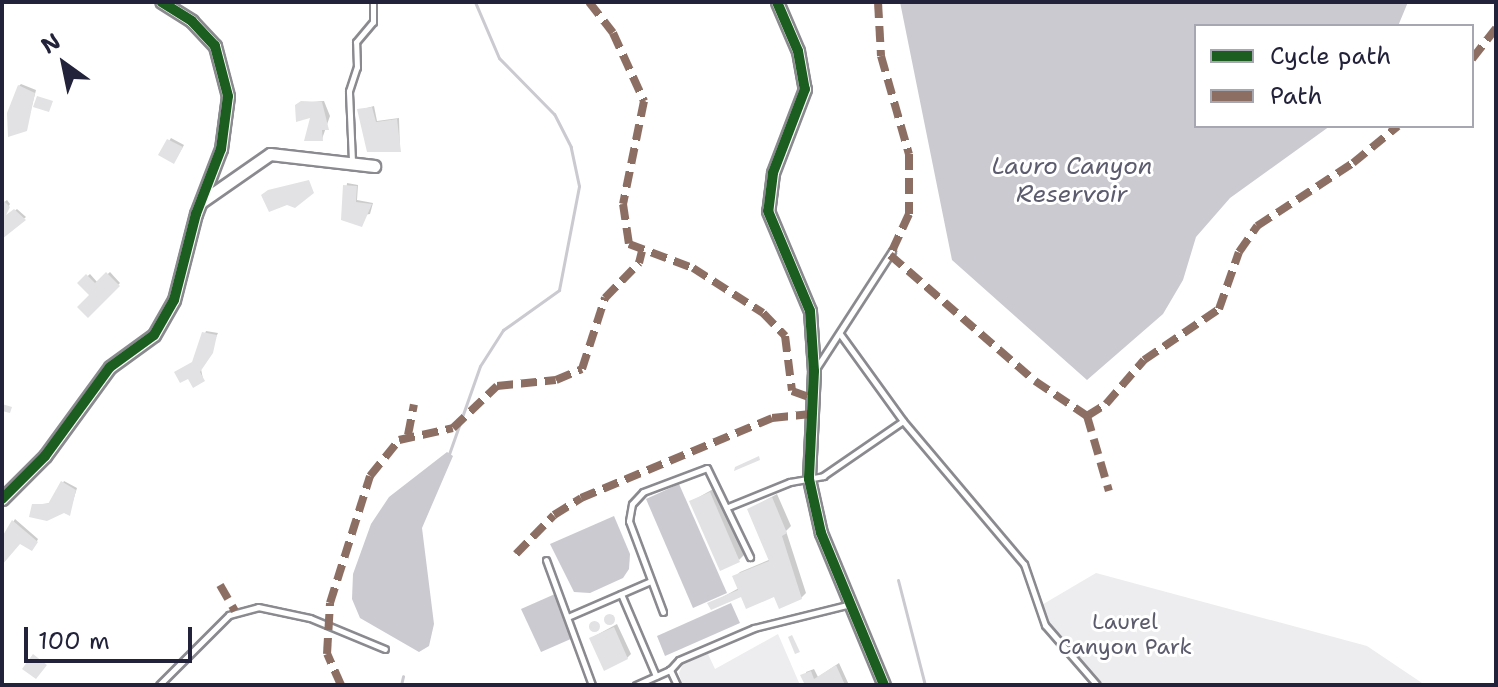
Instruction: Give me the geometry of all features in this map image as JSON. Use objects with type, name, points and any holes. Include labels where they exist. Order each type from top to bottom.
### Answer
[{"type":"street","points":[[2,499],[45,456],[110,367],[163,324],[200,202],[221,149],[227,79],[215,46],[192,21],[162,2]]},
{"type":"street","points":[[777,2],[798,51],[805,89],[773,173],[768,211],[804,292],[814,371],[809,479],[821,533],[884,685]]},
{"type":"street","points":[[200,202],[270,154],[374,166]]},
{"type":"lane","points":[[351,163],[355,147],[349,91],[357,67],[356,42],[373,22],[373,2]]},
{"type":"lane","points":[[814,371],[892,251]]},
{"type":"lane","points":[[840,334],[903,421],[1024,564],[1045,625],[1097,685]]},
{"type":"lane","points":[[728,507],[823,476],[903,421]]},
{"type":"lane","points":[[663,612],[629,521],[637,497],[704,467],[728,507],[750,557]]},
{"type":"lane","points":[[546,560],[570,616],[592,685]]},
{"type":"lane","points":[[570,616],[651,581]]},
{"type":"lane","points":[[621,594],[656,676]]},
{"type":"lane","points":[[636,685],[670,670],[679,660],[754,628],[852,603]]},
{"type":"lane","points":[[159,685],[229,615],[258,607],[310,618],[385,649]]},
{"type":"lane","points":[[670,670],[677,685]]},
{"type":"green space","name":"Laurel Canyon Park","points":[[1096,573],[1367,646],[1425,685],[1102,685],[1051,628],[1040,606]]},
{"type":"green space","points":[[778,634],[800,685],[682,685],[679,673],[683,664],[708,654],[715,669]]},
{"type":"water","name":"Lauro Canyon Reservoir","points":[[900,2],[1408,2],[1399,24],[1194,24],[1194,128],[1327,128],[1230,198],[1196,237],[1183,280],[1163,314],[1087,380],[952,260]]},
{"type":"water","points":[[447,452],[453,456],[422,528],[434,624],[429,646],[419,652],[360,618],[352,599],[353,574],[371,524],[389,497]]},
{"type":"water","points":[[679,484],[727,593],[693,608],[646,499]]},
{"type":"water","points":[[614,516],[630,554],[629,569],[623,578],[590,593],[574,592],[550,544]]},
{"type":"water","points":[[555,594],[573,638],[541,652],[521,609]]},
{"type":"water","points":[[731,603],[740,623],[665,656],[657,636]]},
{"type":"building","points":[[18,85],[35,93],[27,131],[8,137],[7,113]]},
{"type":"building","points":[[37,96],[53,101],[49,112],[33,107]]},
{"type":"building","points":[[301,101],[322,102],[329,130],[322,130],[323,141],[304,141],[310,118],[296,122],[295,105]]},
{"type":"building","points":[[372,107],[376,122],[397,119],[401,152],[367,152],[357,109]]},
{"type":"building","points":[[167,139],[183,147],[174,164],[158,155]]},
{"type":"building","points":[[309,180],[314,193],[295,208],[287,205],[269,212],[261,195],[268,190]]},
{"type":"building","points":[[343,185],[357,186],[356,202],[372,204],[362,227],[341,220]]},
{"type":"building","points":[[4,201],[10,207],[6,215],[14,209],[26,220],[2,239]]},
{"type":"building","points":[[106,272],[120,286],[88,318],[77,307],[89,295],[77,283],[86,274],[95,283]]},
{"type":"building","points":[[202,332],[217,335],[213,353],[200,372],[205,381],[193,388],[188,379],[180,383],[174,372],[192,362]]},
{"type":"building","points":[[2,404],[12,407],[10,413],[2,411]]},
{"type":"building","points":[[759,456],[760,460],[734,471],[735,467]]},
{"type":"building","points":[[61,481],[76,490],[70,516],[64,513],[47,521],[29,517],[32,504],[48,504]]},
{"type":"building","points":[[710,492],[740,562],[720,571],[689,501]]},
{"type":"building","points":[[772,497],[787,533],[782,536],[802,599],[779,609],[774,597],[746,609],[741,597],[711,610],[707,603],[738,590],[732,576],[769,561],[747,509]]},
{"type":"building","points":[[12,520],[38,542],[32,551],[20,544],[2,565],[2,537]]},
{"type":"building","points":[[609,613],[615,619],[609,625],[603,619]]},
{"type":"building","points":[[594,620],[600,626],[594,632],[588,626]]},
{"type":"building","points":[[614,627],[628,659],[604,671],[589,638]]},
{"type":"building","points":[[792,635],[800,652],[795,654],[788,637]]},
{"type":"building","points":[[33,654],[47,665],[36,679],[22,669]]},
{"type":"building","points":[[836,665],[845,685],[805,685],[800,675],[811,671],[814,679]]},
{"type":"waterway","points":[[449,454],[480,366],[503,330],[559,290],[579,186],[571,147],[554,114],[499,58],[475,2]]},
{"type":"waterway","points":[[898,580],[925,685]]},
{"type":"waterway","points":[[401,685],[403,676]]},
{"type":"marked path","points":[[589,2],[613,33],[644,101],[623,204],[629,244],[693,268],[763,313],[785,336],[792,391],[811,398]]},
{"type":"marked path","points":[[878,2],[881,56],[909,154],[909,214],[892,251]]},
{"type":"marked path","points":[[1474,56],[1496,28]]},
{"type":"marked path","points":[[890,255],[1035,381],[1087,416],[1106,404],[1144,360],[1219,309],[1239,252],[1257,226],[1353,163],[1396,128]]},
{"type":"marked path","points":[[341,685],[327,654],[330,603],[370,476],[399,440],[453,428],[497,386],[556,380],[582,369],[605,298],[639,263],[642,251]]},
{"type":"marked path","points":[[408,435],[414,405]]},
{"type":"marked path","points":[[516,554],[554,515],[581,498],[772,418],[811,414]]},
{"type":"marked path","points":[[1087,416],[1109,491]]},
{"type":"marked path","points":[[220,585],[235,611]]},
{"type":"cycle path","points":[[2,499],[45,456],[110,367],[154,335],[174,300],[196,214],[221,149],[228,96],[215,46],[192,21],[162,2]]},
{"type":"cycle path","points":[[777,2],[798,51],[805,89],[773,173],[768,211],[810,311],[814,371],[809,479],[821,533],[884,685]]}]
